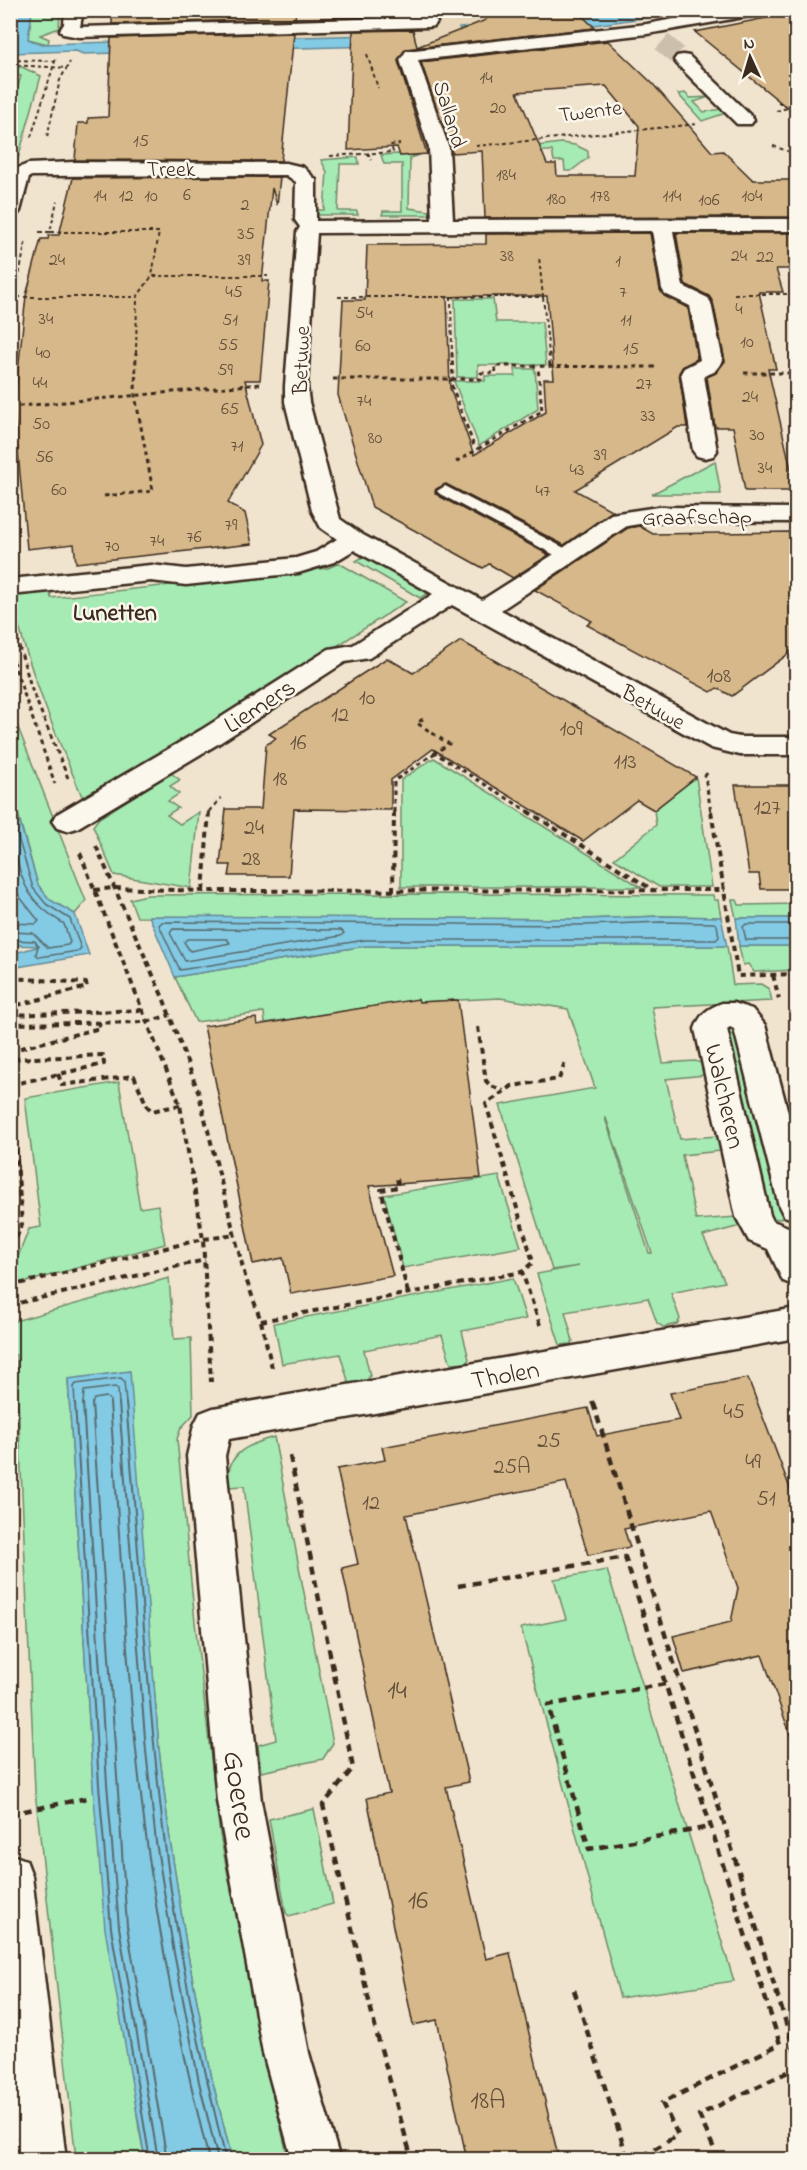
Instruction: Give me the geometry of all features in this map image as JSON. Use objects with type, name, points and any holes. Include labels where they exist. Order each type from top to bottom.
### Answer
[{"type":"street","points":[[74,10],[73,24],[69,30],[79,32],[148,31],[426,16],[427,31],[439,52],[535,44],[647,29],[755,10]]},
{"type":"street","points":[[647,29],[662,42]]},
{"type":"street","name":"Salland","points":[[439,52],[412,55],[409,60],[438,145],[443,226]]},
{"type":"street","points":[[683,60],[740,117]]},
{"type":"street","name":"Treek","points":[[28,170],[74,168],[286,169],[297,171],[306,180],[305,220],[311,228]]},
{"type":"street","points":[[10,211],[20,174],[28,170]]},
{"type":"street","points":[[661,225],[673,289],[700,303],[712,361],[706,368],[692,373],[705,451]]},
{"type":"street","points":[[311,228],[324,226],[796,225]]},
{"type":"street","name":"Betuwe","points":[[311,228],[307,232],[296,386],[297,402],[324,511],[330,524],[354,540],[721,742],[740,746],[796,746]]},
{"type":"street","name":"Graafschap","points":[[482,611],[568,556],[620,519],[658,514],[796,515]]},
{"type":"street","points":[[10,587],[151,573],[186,577],[298,565],[326,557],[354,540]]},
{"type":"street","name":"Liemers","points":[[67,820],[211,736],[338,655],[360,652],[451,594]]},
{"type":"street","name":"Walcheren","points":[[796,1206],[748,1025],[745,1019],[738,1016],[722,1015],[713,1023],[711,1029],[753,1217],[762,1231],[789,1232],[796,1271]]},
{"type":"street","name":"Tholen","points":[[213,1425],[567,1363],[675,1341],[796,1323]]},
{"type":"street","name":"Goeree","points":[[213,1425],[206,1456],[239,1801],[286,2053],[315,2160]]},
{"type":"street","points":[[10,1876],[42,2160]]},
{"type":"lane","points":[[445,491],[568,556]]},
{"type":"path","points":[[367,54],[378,88]]},
{"type":"path","points":[[10,60],[55,60],[25,158],[28,170]]},
{"type":"path","points":[[10,65],[68,68]]},
{"type":"path","points":[[778,102],[796,111]]},
{"type":"path","name":"Twente","points":[[321,157],[393,152],[391,145],[438,145],[706,123],[740,117]]},
{"type":"path","points":[[773,146],[796,154]]},
{"type":"path","points":[[368,153],[371,160]]},
{"type":"path","points":[[536,226],[550,367]]},
{"type":"path","points":[[50,232],[159,232],[152,276],[137,297],[135,395],[153,490],[104,496]]},
{"type":"path","points":[[152,276],[304,284],[328,293],[328,297],[543,297]]},
{"type":"path","points":[[690,296],[796,294]]},
{"type":"path","points":[[10,297],[137,297]]},
{"type":"path","points":[[451,297],[453,379],[450,381],[474,446],[478,449]]},
{"type":"path","points":[[10,406],[240,385],[320,385],[324,380],[481,379],[481,373],[496,373],[495,366],[706,368]]},
{"type":"path","points":[[445,491],[425,480],[542,411],[538,367]]},
{"type":"path","points":[[10,653],[67,820],[180,1105],[203,1239],[213,1425]]},
{"type":"path","points":[[393,891],[394,781],[449,744],[417,723],[423,719]]},
{"type":"path","points":[[721,742],[705,776],[738,976],[796,974]]},
{"type":"path","points":[[435,753],[654,890]]},
{"type":"path","points":[[203,891],[208,810],[221,798]]},
{"type":"path","points":[[94,890],[114,888],[203,891],[725,890]]},
{"type":"path","points":[[10,978],[86,983],[87,987],[10,1007]]},
{"type":"path","points":[[10,1015],[144,1010]]},
{"type":"path","points":[[10,1024],[147,1022],[170,1015]]},
{"type":"path","points":[[10,1085],[104,1064],[103,1055],[15,1059],[13,1050],[100,1028],[99,1022]]},
{"type":"path","points":[[478,1027],[486,1081],[491,1086],[504,1091]]},
{"type":"path","points":[[261,1321],[522,1272],[533,1262],[486,1104],[512,1086],[559,1079],[566,1062]]},
{"type":"path","points":[[58,1074],[62,1085],[134,1076],[152,1112],[180,1105]]},
{"type":"path","points":[[10,1108],[13,1113],[22,1224],[10,1253]]},
{"type":"path","points":[[397,1179],[399,1187],[381,1190],[408,1293]]},
{"type":"path","points":[[10,1286],[203,1239],[236,1235]]},
{"type":"path","points":[[10,1305],[205,1260]]},
{"type":"path","points":[[522,1272],[567,1363],[796,2055]]},
{"type":"path","points":[[458,1586],[625,1557],[780,2044],[663,2103],[678,2135],[636,2160]]},
{"type":"path","points":[[665,1684],[548,1705],[589,1849],[710,1827]]},
{"type":"path","points":[[10,1814],[92,1797]]},
{"type":"path","points":[[574,1990],[628,2160]]},
{"type":"path","points":[[718,2160],[699,2115],[796,2068]]},
{"type":"shaded area","points":[[146,11],[619,11],[459,29],[465,36],[426,44],[375,46],[373,35],[144,40]]},
{"type":"green space","points":[[32,11],[60,11],[59,28],[40,35],[49,39],[48,44],[28,39]]},
{"type":"green space","points":[[11,67],[22,67],[41,76],[11,184],[11,109],[21,76],[11,74]]},
{"type":"green space","points":[[685,93],[690,98],[709,97],[694,102],[704,112],[721,109],[726,113],[702,121],[678,94]]},
{"type":"green space","points":[[561,143],[575,145],[588,151],[588,158],[571,171],[565,171],[564,161],[554,161],[552,151],[533,151],[528,147]]},
{"type":"green space","points":[[399,154],[400,156],[420,155],[410,158],[409,208],[430,211],[429,215],[382,215],[383,211],[402,211],[402,164],[384,164],[381,155]]},
{"type":"green space","points":[[358,157],[359,164],[340,164],[338,211],[357,211],[358,215],[315,215],[313,210],[324,210],[327,172],[321,160]]},
{"type":"green space","points":[[455,299],[493,299],[496,322],[542,322],[546,365],[478,365],[478,377],[457,377]]},
{"type":"green space","points":[[515,369],[535,369],[538,409],[479,446],[454,381],[485,381],[485,376],[515,376]]},
{"type":"green space","points":[[715,461],[721,494],[652,494]]},
{"type":"green space","points":[[364,556],[428,593],[420,598],[356,561]]},
{"type":"green space","points":[[339,563],[406,602],[98,798],[84,801],[33,674],[11,595],[50,591],[51,598],[328,568]]},
{"type":"green space","points":[[10,707],[86,901],[75,914],[50,900],[38,885],[11,789]]},
{"type":"green space","points":[[434,758],[641,887],[401,887],[401,780]]},
{"type":"green space","points":[[171,773],[180,780],[170,786],[179,794],[168,801],[178,808],[167,815],[180,824],[199,812],[191,888],[114,875],[93,826],[99,818]]},
{"type":"green space","points":[[696,777],[712,887],[659,887],[614,859],[656,825],[654,810]]},
{"type":"green space","points":[[147,895],[713,895],[714,900],[718,900],[721,917],[661,916],[586,919],[137,917],[130,899]]},
{"type":"green space","points":[[732,900],[737,900],[739,905],[796,904],[796,918],[736,918]]},
{"type":"green space","points":[[365,946],[727,946],[733,985],[761,984],[769,989],[772,1001],[652,1007],[663,1063],[695,1061],[705,1064],[707,1074],[705,1075],[666,1079],[680,1139],[717,1136],[721,1138],[724,1150],[682,1155],[696,1220],[737,1217],[742,1223],[740,1226],[703,1236],[725,1282],[671,1293],[680,1319],[677,1324],[663,1327],[657,1323],[648,1298],[565,1312],[573,1341],[571,1344],[560,1345],[537,1274],[579,1266],[552,1270],[500,1105],[595,1088],[568,1009],[500,998],[419,1002],[417,1000],[265,1023],[264,1012],[196,1022],[175,977]],"holes":[[[606,1118],[652,1253],[649,1253]]]},
{"type":"green space","points":[[739,946],[796,946],[796,970],[754,972],[748,964],[743,965]]},
{"type":"green space","points":[[726,1029],[735,1029],[783,1214],[781,1219],[770,1218]]},
{"type":"green space","points":[[119,1082],[140,1208],[158,1205],[165,1244],[19,1284],[17,1259],[29,1229],[41,1227],[25,1098]]},
{"type":"green space","points":[[499,1176],[521,1247],[403,1268],[384,1195]]},
{"type":"green space","points":[[169,1278],[174,1339],[191,1338],[193,1415],[181,1428],[177,1439],[195,1622],[220,1835],[288,2159],[232,2159],[212,2079],[187,1950],[159,1749],[129,1371],[68,1380],[93,1786],[139,2129],[145,2159],[76,2159],[35,1791],[16,1355],[11,1355],[11,1322]]},
{"type":"green space","points":[[513,1278],[526,1319],[462,1331],[469,1359],[466,1363],[451,1364],[442,1335],[364,1350],[370,1376],[366,1382],[349,1384],[340,1354],[282,1364],[274,1323]]},
{"type":"green space","points":[[274,1437],[333,1743],[323,1759],[261,1772],[258,1745],[276,1740],[244,1486],[228,1487],[228,1476],[230,1466],[239,1453]]},
{"type":"green space","points":[[607,1570],[734,1981],[620,1998],[521,1628],[566,1619],[554,1579]]},
{"type":"green space","points":[[314,1809],[333,1904],[289,1916],[286,1913],[269,1819]]},
{"type":"water","points":[[10,11],[32,11],[28,39],[41,44],[373,35],[375,46],[83,54],[76,51],[11,53]]},
{"type":"water","points":[[619,11],[693,11],[587,26],[465,37],[459,28]]},
{"type":"water","points":[[10,789],[38,885],[50,900],[75,914],[89,955],[11,968],[11,954],[40,946],[11,945]]},
{"type":"water","points":[[149,916],[586,919],[661,916],[721,917],[727,946],[365,946],[175,977]]},
{"type":"water","points":[[736,918],[796,918],[796,946],[739,946]]},
{"type":"water","points":[[130,1371],[159,1749],[170,1840],[187,1950],[212,2079],[232,2159],[145,2159],[105,1929],[93,1786],[68,1379]]},
{"type":"building","points":[[112,10],[296,10],[295,19],[112,24]]},
{"type":"building","points":[[354,10],[410,10],[410,15],[353,17]]},
{"type":"building","points":[[503,10],[565,10],[577,15],[579,13],[595,28],[406,49],[398,61],[427,154],[400,156],[397,147],[348,150],[353,31],[413,30],[417,47],[486,20],[486,16]]},
{"type":"building","points":[[796,14],[796,115],[695,32],[771,17]]},
{"type":"building","points":[[294,33],[281,161],[75,160],[78,123],[88,123],[88,118],[108,117],[111,38]]},
{"type":"building","points":[[608,41],[652,83],[712,152],[723,151],[753,180],[796,180],[796,217],[485,218],[482,151],[452,153],[421,62]],"holes":[[[606,86],[639,126],[635,176],[557,176],[556,164],[547,164],[517,92]]]},
{"type":"building","points":[[280,177],[277,205],[272,188],[262,281],[269,281],[260,380],[245,380],[261,445],[228,503],[245,513],[252,544],[76,563],[74,544],[27,549],[14,409],[26,296],[41,239],[48,239],[49,235],[59,235],[73,178]]},
{"type":"building","points":[[650,233],[660,290],[664,296],[688,308],[697,359],[683,366],[679,373],[687,427],[678,427],[575,490],[613,511],[564,545],[446,484],[436,489],[435,493],[439,496],[549,555],[513,578],[489,564],[483,568],[372,507],[338,395],[343,300],[365,300],[367,245],[486,244],[486,234]],"holes":[[[547,296],[554,379],[544,379],[546,412],[474,455],[450,388],[447,297]]]},
{"type":"building","points":[[676,233],[796,233],[796,269],[776,269],[783,292],[759,292],[776,369],[768,369],[796,491],[745,491],[733,427],[715,427],[707,377],[716,373],[725,361],[713,302],[709,296],[685,284]]},
{"type":"building","points":[[639,526],[653,534],[789,532],[796,565],[796,648],[732,696],[717,688],[711,692],[587,625],[592,621],[535,590],[628,528]]},
{"type":"building","points":[[461,641],[696,777],[654,810],[637,800],[583,841],[433,749],[391,780],[391,810],[294,809],[289,876],[229,876],[231,865],[220,865],[226,809],[261,809],[266,745],[276,738],[269,734],[387,658],[413,673]]},
{"type":"building","points":[[735,785],[796,785],[796,889],[761,889],[759,874],[749,874]]},
{"type":"building","points":[[418,999],[419,1002],[458,1000],[481,1178],[369,1186],[393,1276],[291,1294],[283,1258],[253,1264],[204,1026],[256,1018],[257,1025]]},
{"type":"building","points":[[748,1378],[796,1504],[796,1736],[791,1737],[762,1655],[684,1673],[673,1636],[731,1622],[738,1588],[711,1511],[624,1529],[630,1547],[588,1555],[566,1482],[406,1515],[469,1782],[446,1787],[486,1959],[510,1953],[559,2160],[467,2160],[437,2020],[413,2025],[367,1798],[389,1793],[342,1568],[358,1564],[337,1469],[385,1460],[382,1447],[588,1408],[597,1436],[679,1420],[670,1393]]},
{"type":"tunnel","points":[[662,42],[683,60]]},
{"type":"district","name":"Lunetten","points":[[115,612]]}]
